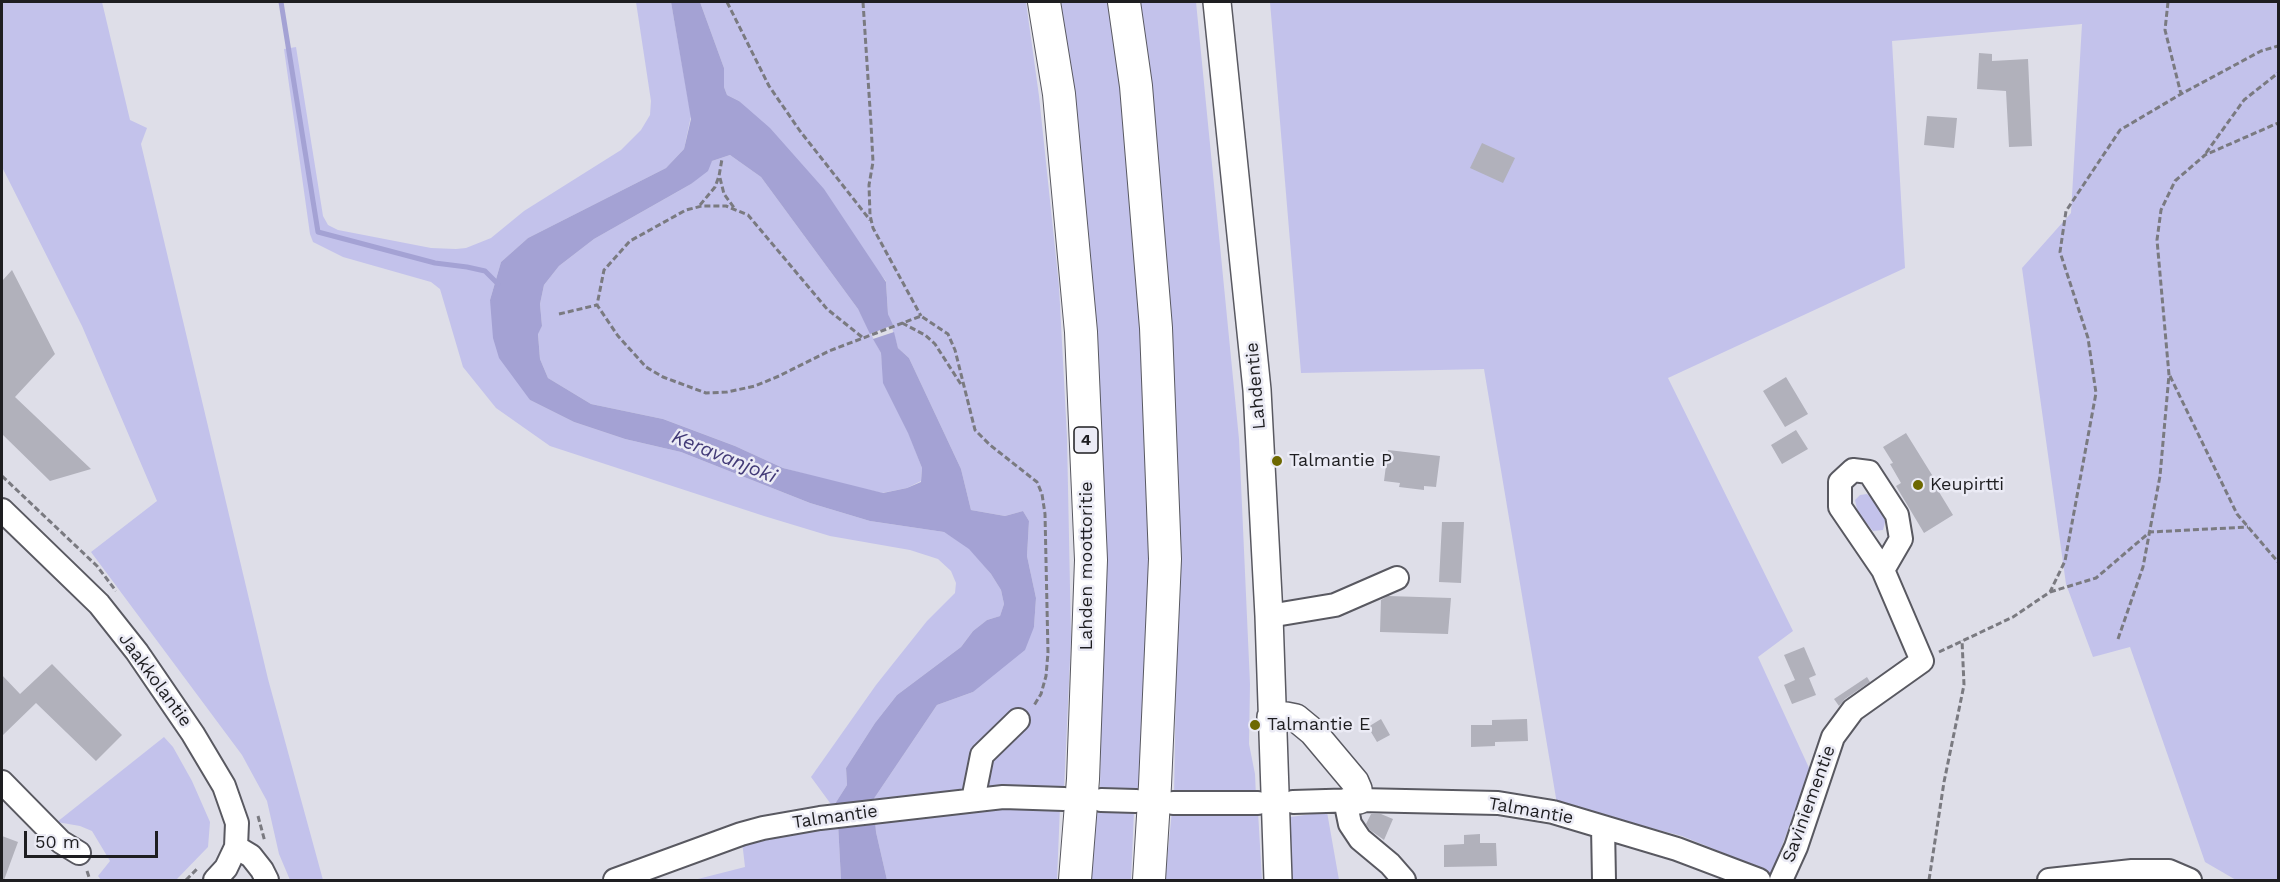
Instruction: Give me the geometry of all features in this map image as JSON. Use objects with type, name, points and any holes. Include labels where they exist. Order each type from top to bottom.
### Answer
[{"type":"highway","name":"Lahden moottoritie","points":[[1044,2],[1059,94],[1081,332],[1091,560],[1083,779],[1075,880]]},
{"type":"highway","points":[[1124,2],[1136,86],[1156,328],[1165,559],[1149,880]]},
{"type":"main road","name":"Lahdentie","points":[[1217,2],[1257,390],[1269,616],[1278,880]]},
{"type":"main road","points":[[1271,717],[1296,718],[1313,732],[1355,782],[1358,789],[1352,800]]},
{"type":"street","name":"Jaakkolantie","points":[[2,510],[99,604],[137,652],[193,734],[224,786],[237,823],[236,847]]},
{"type":"street","points":[[1883,570],[1922,661]]},
{"type":"street","points":[[1269,616],[1335,605],[1396,578]]},
{"type":"street","name":"Saviniementie","points":[[1781,880],[1796,847],[1833,737],[1853,710],[1922,661]]},
{"type":"street","points":[[973,800],[982,755],[1018,720]]},
{"type":"street","points":[[2,782],[61,842],[79,853]]},
{"type":"street","name":"Talmantie","points":[[615,880],[741,834],[820,818],[1003,796],[1064,799]]},
{"type":"street","points":[[1101,800],[1136,801]]},
{"type":"street","points":[[1352,800],[1350,824],[1360,839],[1390,864],[1404,880]]},
{"type":"street","name":"Talmantie","points":[[1293,802],[1352,800],[1498,803],[1553,812],[1677,849],[1759,880]]},
{"type":"street","points":[[1173,803],[1258,803]]},
{"type":"street","points":[[1603,827],[1604,880]]},
{"type":"street","points":[[208,873],[226,868],[236,847],[251,856],[267,880]]},
{"type":"street","points":[[2049,880],[2132,871],[2169,871],[2190,880]]},
{"type":"path","points":[[727,2],[769,86],[800,131],[871,221]]},
{"type":"path","points":[[863,2],[873,162],[869,185],[873,228],[921,316],[948,334],[955,350],[975,430],[990,445],[1037,482],[1042,494],[1045,514],[1048,630],[1046,676],[1041,694],[1031,710],[1018,720]]},
{"type":"path","points":[[2168,2],[2165,30],[2181,93]]},
{"type":"path","points":[[2050,592],[2065,561],[2096,393],[2088,338],[2060,252],[2066,211],[2120,130],[2181,93],[2261,51],[2278,46]]},
{"type":"path","points":[[2118,639],[2143,567],[2160,476],[2169,375],[2157,240],[2161,210],[2175,181],[2205,155],[2244,100],[2278,73]]},
{"type":"path","points":[[2205,155],[2278,123]]},
{"type":"path","points":[[698,206],[715,187],[720,176],[722,159]]},
{"type":"path","points":[[720,176],[724,194],[736,210]]},
{"type":"path","points":[[862,337],[828,309],[748,215],[726,206],[698,206],[686,210],[630,241],[604,270],[597,305],[618,336],[646,367],[673,381],[706,393],[727,392],[755,386],[862,337],[921,316]]},
{"type":"path","points":[[559,314],[597,305]]},
{"type":"path","points":[[900,323],[925,335],[935,344],[964,389]]},
{"type":"path","points":[[2169,375],[2237,514],[2278,562]]},
{"type":"path","points":[[1922,661],[2013,616],[2050,592],[2096,578],[2150,532],[2248,527]]},
{"type":"path","points":[[1929,880],[1944,782],[1964,685],[1962,640]]},
{"type":"path","points":[[186,880],[208,873]]},
{"type":"shaded area","points":[[2,2],[102,2],[130,120],[147,128],[141,144],[268,679],[323,880],[290,880],[279,854],[267,801],[242,755],[91,552],[157,501],[82,326],[2,167]]},
{"type":"shaded area","points":[[636,2],[671,2],[691,116],[684,149],[666,168],[528,238],[501,262],[490,300],[530,400],[574,422],[625,439],[681,452],[810,503],[870,521],[944,532],[969,548],[1001,590],[1004,604],[1000,616],[987,620],[973,631],[961,647],[897,695],[875,723],[846,768],[847,785],[833,807],[811,777],[876,685],[927,621],[955,593],[956,583],[951,571],[938,559],[910,550],[830,536],[550,446],[496,408],[463,367],[440,289],[431,282],[343,257],[313,242],[310,234],[284,49],[296,47],[323,216],[328,225],[338,230],[431,248],[466,248],[491,238],[524,211],[621,150],[641,130],[650,115],[651,101]]},
{"type":"shaded area","points":[[700,2],[1026,2],[1039,96],[1059,286],[1067,437],[1071,638],[1064,790],[871,803],[937,705],[973,692],[1034,627],[1036,598],[1027,556],[1029,521],[1023,511],[1005,516],[971,510],[961,469],[909,358],[898,348],[888,314],[886,281],[739,101],[727,95],[724,87],[724,68]]},
{"type":"shaded area","points":[[1056,2],[1112,2],[1125,117],[1145,376],[1152,553],[1139,792],[1100,791],[1103,543]]},
{"type":"shaded area","points":[[1136,2],[1196,2],[1239,439],[1250,684],[1249,744],[1255,774],[1256,797],[1174,797],[1179,501],[1169,332]]},
{"type":"shaded area","points":[[1270,2],[2278,2],[2278,880],[2236,880],[2205,862],[2130,647],[2093,657],[2066,584],[2022,268],[2071,213],[2082,24],[1892,41],[1905,268],[1668,378],[1793,631],[1758,657],[1810,770],[1772,873],[1682,836],[1557,804],[1484,369],[1301,373]]},
{"type":"shaded area","points":[[730,155],[761,177],[858,309],[881,353],[882,364],[922,468],[921,481],[907,488],[882,493],[783,468],[735,446],[663,419],[591,404],[548,378],[540,359],[538,333],[542,326],[540,304],[544,285],[559,266],[594,239],[691,184],[712,161]]},
{"type":"shaded area","points":[[1867,494],[1876,502],[1886,518],[1883,530],[1873,531],[1858,513],[1855,500],[1860,495]]},
{"type":"shaded area","points":[[164,737],[173,747],[192,781],[210,822],[208,847],[176,880],[101,880],[98,876],[110,861],[92,831],[80,826],[57,822]]},
{"type":"shaded area","points":[[997,806],[1060,807],[1057,880],[887,880],[875,820]]},
{"type":"shaded area","points":[[1093,809],[1134,811],[1131,880],[1088,880]]},
{"type":"shaded area","points":[[1172,811],[1258,812],[1262,880],[1165,880]]},
{"type":"shaded area","points":[[1327,812],[1339,880],[1287,880],[1283,818]]},
{"type":"shaded area","points":[[838,823],[841,880],[694,880],[745,867],[742,841]]},
{"type":"water","name":"Keravanjoki","points":[[671,2],[700,2],[724,68],[724,87],[727,95],[739,101],[770,128],[824,189],[886,282],[888,314],[893,325],[870,334],[858,309],[761,177],[730,155],[712,161],[708,171],[691,184],[594,239],[559,266],[544,285],[540,304],[542,326],[538,334],[540,359],[548,378],[591,404],[663,419],[735,446],[783,468],[883,493],[907,488],[921,482],[922,468],[908,433],[883,383],[881,353],[873,339],[894,332],[898,348],[909,358],[961,469],[971,510],[1005,516],[1023,511],[1029,521],[1027,556],[1036,598],[1034,627],[1025,650],[973,692],[937,705],[871,803],[833,807],[847,785],[846,768],[875,723],[897,695],[961,647],[973,631],[987,620],[1000,616],[1004,604],[1001,590],[991,574],[969,549],[944,532],[870,521],[810,503],[681,452],[625,439],[574,422],[530,400],[499,358],[493,338],[490,300],[501,262],[528,238],[666,168],[684,149],[691,119]]},
{"type":"water","points":[[875,820],[887,880],[841,880],[838,823]]},
{"type":"building","points":[[1979,53],[1992,54],[1992,61],[2028,59],[2032,146],[2009,147],[2006,91],[1977,89]]},
{"type":"building","points":[[1927,116],[1957,118],[1954,148],[1924,145]]},
{"type":"building","points":[[1482,143],[1515,158],[1503,183],[1470,168]]},
{"type":"building","points":[[12,270],[55,354],[15,397],[91,469],[50,481],[2,434],[2,281]]},
{"type":"building","points":[[1786,377],[1808,414],[1785,427],[1763,391]]},
{"type":"building","points":[[1796,430],[1808,449],[1782,464],[1771,445]]},
{"type":"building","name":"Keupirtti","points":[[1906,433],[1942,491],[1939,492],[1953,515],[1924,533],[1896,486],[1901,483],[1883,447]]},
{"type":"building","points":[[1388,450],[1440,456],[1436,487],[1424,486],[1424,490],[1399,487],[1400,483],[1384,481]]},
{"type":"building","points":[[1442,522],[1464,522],[1461,583],[1439,582]]},
{"type":"building","points":[[1388,596],[1451,598],[1448,634],[1380,632],[1381,600]]},
{"type":"building","points":[[1804,647],[1816,675],[1809,678],[1816,695],[1792,704],[1784,685],[1795,680],[1784,655]]},
{"type":"building","points":[[52,664],[122,735],[96,761],[36,703],[2,736],[2,675],[20,694]]},
{"type":"building","points":[[1867,677],[1870,682],[1845,699],[1839,706],[1834,699]]},
{"type":"building","points":[[1381,719],[1390,735],[1377,742],[1368,727]]},
{"type":"building","points":[[1527,719],[1528,741],[1495,742],[1495,746],[1471,747],[1471,725],[1492,725],[1492,720]]},
{"type":"building","points":[[1371,814],[1381,814],[1393,819],[1384,840],[1370,830],[1366,824]]},
{"type":"building","points":[[1480,834],[1480,843],[1496,843],[1497,866],[1444,867],[1444,845],[1464,844],[1464,835]]},
{"type":"building","points":[[2,836],[18,842],[4,880],[2,880]]},
{"type":"waterway","points":[[281,2],[318,232],[435,263],[485,271],[498,284]]},
{"type":"place","name":"Talmantie P","points":[[1277,461]]},
{"type":"place","name":"Keupirtti","points":[[1918,485]]},
{"type":"place","name":"Talmantie E","points":[[1255,725]]}]
